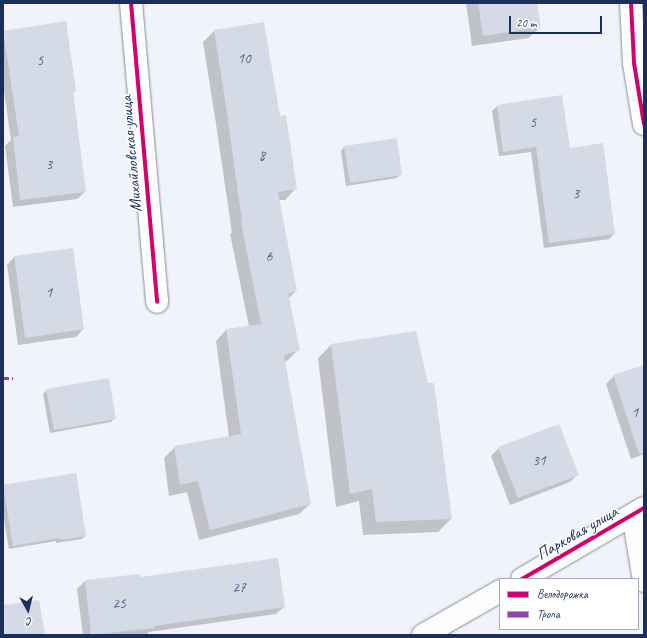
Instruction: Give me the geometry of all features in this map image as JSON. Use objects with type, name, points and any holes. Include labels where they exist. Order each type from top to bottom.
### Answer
[{"type":"street","name":"Михайловская улица","points":[[131,3],[157,302]]},
{"type":"street","points":[[631,3],[634,63],[644,124]]},
{"type":"street","points":[[638,512],[644,581]]},
{"type":"street","name":"Парковая улица","points":[[524,578],[638,512]]},
{"type":"street","points":[[423,635],[499,592]]},
{"type":"building","points":[[478,3],[537,3],[541,27],[483,36]]},
{"type":"building","points":[[66,21],[76,91],[73,91],[86,192],[20,200],[13,137],[19,136],[3,31]]},
{"type":"building","points":[[264,22],[280,116],[286,115],[297,189],[278,192],[297,292],[288,293],[300,350],[284,355],[311,504],[210,530],[198,481],[180,485],[174,446],[241,434],[226,329],[261,324],[241,222],[227,113],[214,30]]},
{"type":"building","points":[[562,95],[570,148],[603,143],[615,234],[549,243],[536,147],[503,152],[497,105]]},
{"type":"building","points":[[397,138],[402,175],[350,183],[344,146]]},
{"type":"building","points":[[73,248],[84,329],[25,338],[14,256]]},
{"type":"building","points":[[416,331],[428,383],[434,383],[452,519],[376,522],[372,489],[350,494],[331,344]]},
{"type":"building","points":[[644,365],[644,453],[639,454],[613,375]]},
{"type":"building","points":[[109,378],[116,419],[54,430],[46,389]]},
{"type":"building","points":[[559,424],[579,475],[518,498],[498,447]]},
{"type":"building","points":[[76,473],[86,536],[60,540],[59,538],[13,546],[3,485]]},
{"type":"building","points":[[278,558],[285,607],[154,626],[154,628],[91,635],[85,580],[140,574],[140,577]]},
{"type":"building","points":[[39,600],[45,635],[3,635],[3,605]]},
{"type":"marked path","points":[[3,378],[13,378]]},
{"type":"cycle path","points":[[131,3],[157,302]]},
{"type":"cycle path","points":[[631,3],[634,63],[644,124]]},
{"type":"cycle path","points":[[524,578],[644,508]]}]
